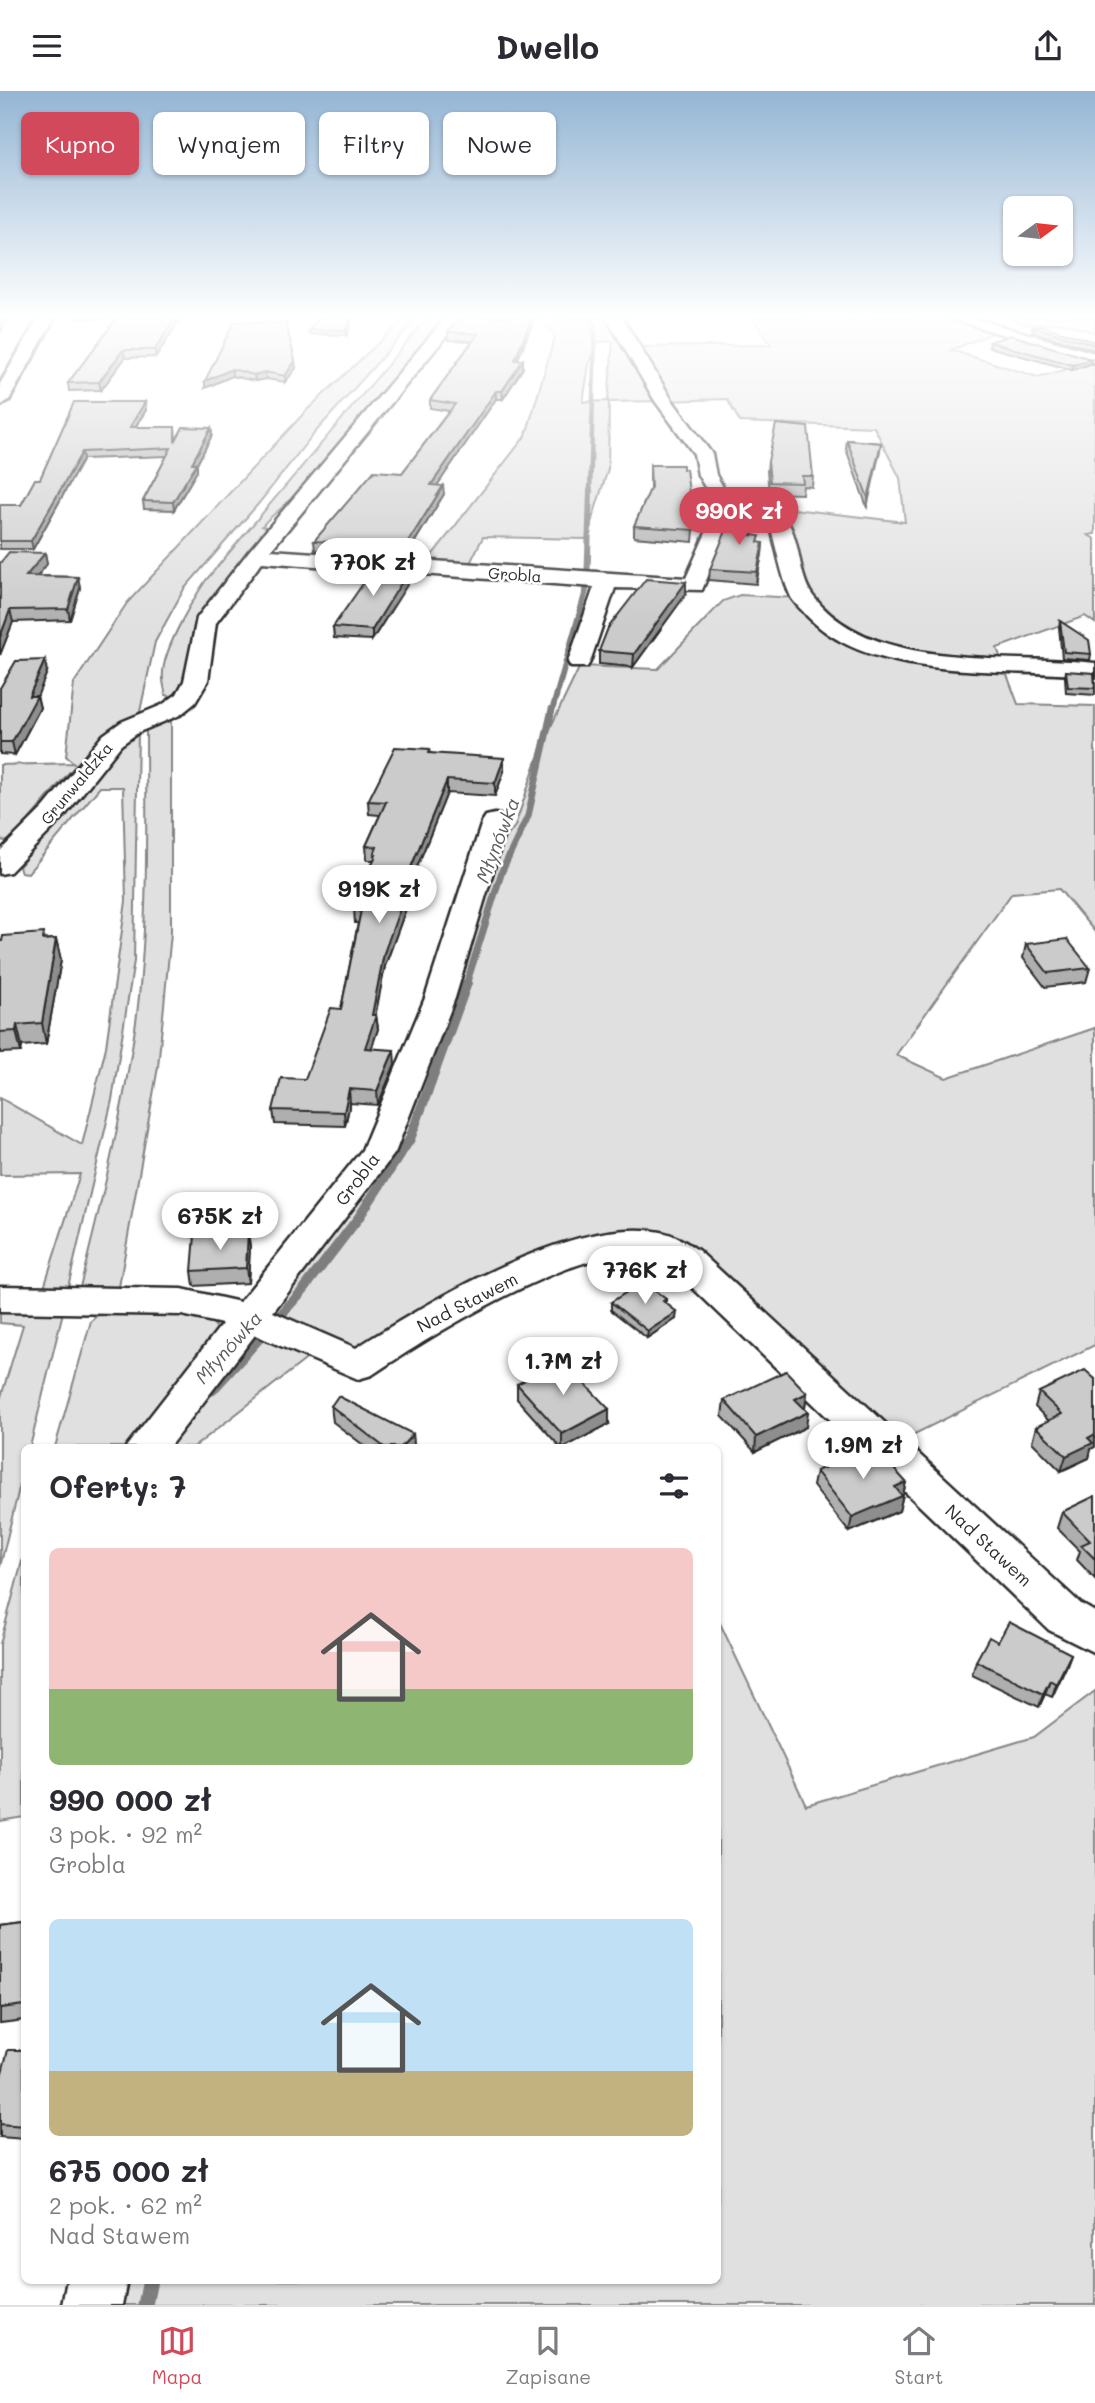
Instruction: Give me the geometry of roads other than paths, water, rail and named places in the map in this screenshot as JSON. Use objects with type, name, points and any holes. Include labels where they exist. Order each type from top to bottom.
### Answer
[{"type":"street","name":"Grunwaldzka","points":[[0,866],[53,813],[112,740],[130,727],[171,711],[187,698],[196,681],[205,622],[256,555],[368,420]]},
{"type":"street","points":[[678,420],[703,454],[707,475],[725,501],[724,515],[772,520],[780,525],[801,596],[821,619],[868,647],[906,657],[1046,663],[1095,670]]},
{"type":"street","name":"Grobla","points":[[256,555],[694,585],[724,515]]},
{"type":"street","points":[[579,662],[607,581]]},
{"type":"street","name":"Grobla","points":[[148,1444],[378,1153],[440,999],[495,822]]},
{"type":"street","name":"Nad Stawem","points":[[0,1299],[182,1302],[250,1317],[358,1365],[418,1326],[491,1286],[565,1258],[611,1245],[662,1245],[687,1260],[1065,1617],[1095,1634]]},
{"type":"street","points":[[92,2305],[96,2284]]},
{"type":"waterway","name":"Młynówka","points":[[590,492],[592,420]]},
{"type":"waterway","name":"Młynówka","points":[[552,711],[587,587],[590,490]]},
{"type":"waterway","name":"Młynówka","points":[[466,985],[502,871],[528,816],[552,709]]},
{"type":"waterway","name":"Młynówka","points":[[267,1330],[304,1289],[359,1217],[410,1139],[467,983]]},
{"type":"waterway","name":"Młynówka","points":[[212,1390],[268,1328]]},
{"type":"waterway","name":"Młynówka","points":[[145,2305],[149,2284]]}]
